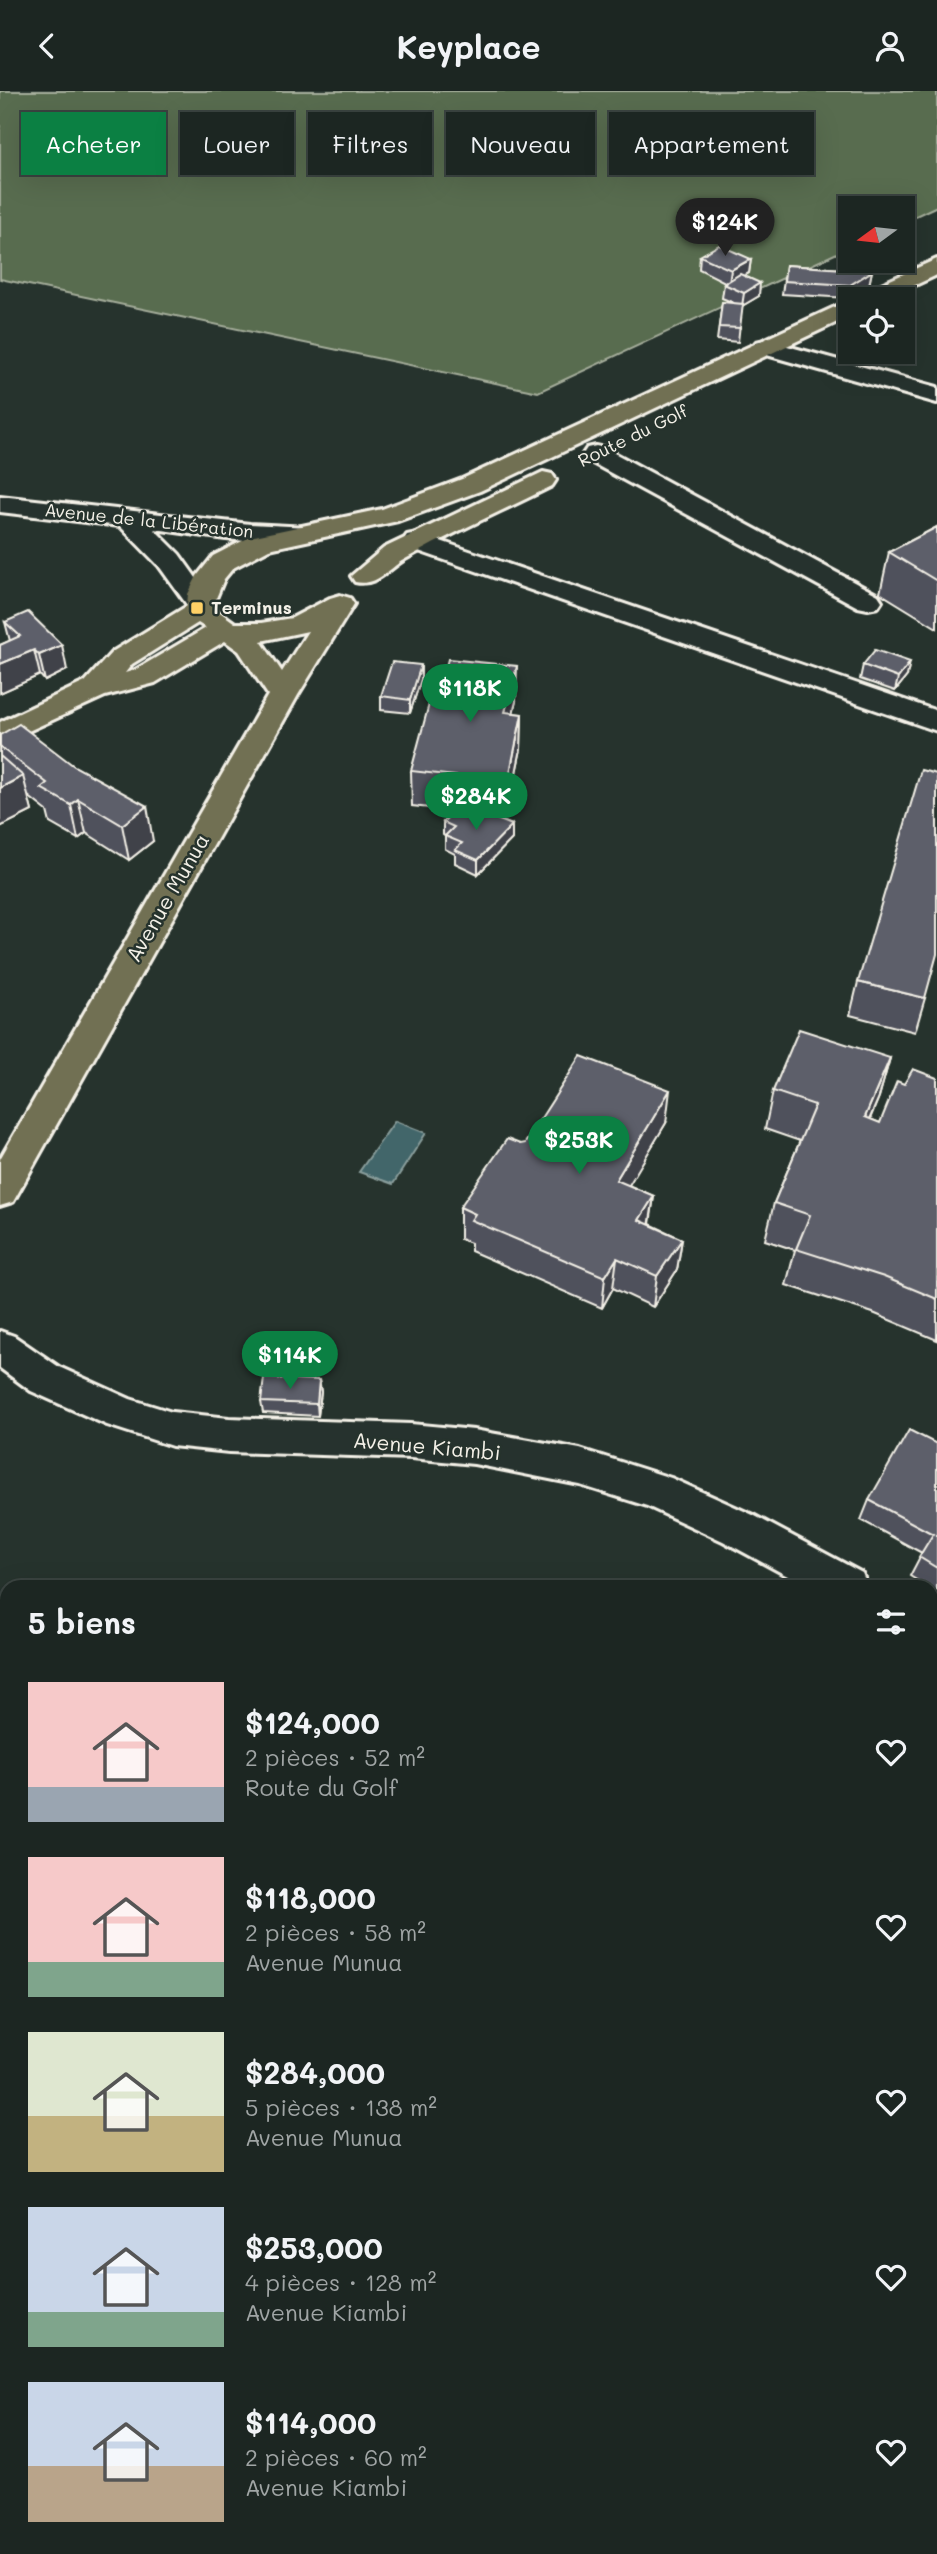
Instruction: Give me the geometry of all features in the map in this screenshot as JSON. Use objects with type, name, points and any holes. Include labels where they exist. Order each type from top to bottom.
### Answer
[{"type":"main road","points":[[892,287],[937,266]]},
{"type":"main road","points":[[95,689],[122,658],[201,606],[206,583],[223,562],[260,543],[389,515],[471,485],[838,313]]},
{"type":"main road","name":"Route du Golf","points":[[659,424],[838,337]]},
{"type":"main road","name":"Route du Golf","points":[[351,593],[394,554],[417,541],[621,442]]},
{"type":"main road","points":[[0,734],[95,689],[145,677],[229,630],[258,632],[289,628],[322,616],[351,593],[366,561],[358,548],[341,537],[307,533]]},
{"type":"main road","name":"Avenue Munua","points":[[0,1192],[283,695],[351,593]]},
{"type":"main road","points":[[201,606],[210,620],[229,630],[257,653],[283,695]]},
{"type":"street","points":[[765,347],[937,395]]},
{"type":"street","points":[[576,464],[868,601]]},
{"type":"street","name":"Avenue de la Libération","points":[[0,504],[250,532],[307,533]]},
{"type":"street","points":[[130,520],[169,560],[201,606]]},
{"type":"street","points":[[417,541],[937,722]]},
{"type":"street","name":"Avenue Kiambi","points":[[0,1347],[45,1379],[121,1413],[172,1429],[229,1435],[411,1441],[474,1447],[580,1467],[657,1491],[738,1528],[833,1580]]},
{"type":"green space","points":[[0,91],[937,91],[937,206],[915,216],[915,196],[838,196],[838,253],[538,392],[0,279]]},
{"type":"water","points":[[395,1121],[426,1133],[393,1184],[359,1172]]},
{"type":"building","points":[[719,245],[751,259],[731,270],[700,256]]},
{"type":"building","points":[[786,265],[838,269],[838,273],[869,273],[850,285],[784,281]]},
{"type":"building","points":[[740,274],[760,283],[744,293],[724,284]]},
{"type":"building","points":[[722,302],[743,304],[740,328],[719,327]]},
{"type":"building","points":[[937,527],[937,581],[889,552]]},
{"type":"building","points":[[28,612],[62,645],[39,655],[34,650],[0,664],[0,645],[20,636],[5,622]]},
{"type":"building","points":[[875,650],[910,662],[898,678],[863,665]]},
{"type":"building","points":[[448,659],[517,666],[505,712],[522,714],[508,782],[411,771],[429,704],[435,705]]},
{"type":"building","points":[[392,662],[421,665],[410,700],[381,696]]},
{"type":"building","points":[[19,724],[74,766],[147,806],[122,825],[78,799],[71,805],[41,788],[47,783],[0,747],[0,735]]},
{"type":"building","points":[[0,756],[23,776],[0,788]]},
{"type":"building","points":[[921,770],[937,774],[937,954],[925,998],[858,982]]},
{"type":"building","points":[[471,809],[512,825],[478,860],[455,850],[462,843],[445,836],[454,827],[443,822],[452,813],[463,818]]},
{"type":"building","points":[[799,1029],[890,1058],[865,1117],[880,1123],[897,1081],[904,1084],[913,1069],[937,1078],[937,1299],[884,1277],[796,1249],[810,1215],[774,1203],[815,1105],[773,1091]]},
{"type":"building","points":[[581,1056],[670,1090],[616,1180],[654,1196],[639,1220],[682,1239],[657,1276],[617,1258],[605,1277],[471,1220],[475,1214],[460,1207],[507,1139],[525,1143]]},
{"type":"building","points":[[264,1378],[319,1380],[317,1404],[261,1402]]},
{"type":"building","points":[[909,1430],[937,1444],[937,1568],[919,1557],[933,1534],[869,1500]]},
{"type":"place","name":"Terminus","points":[[197,608]]}]
